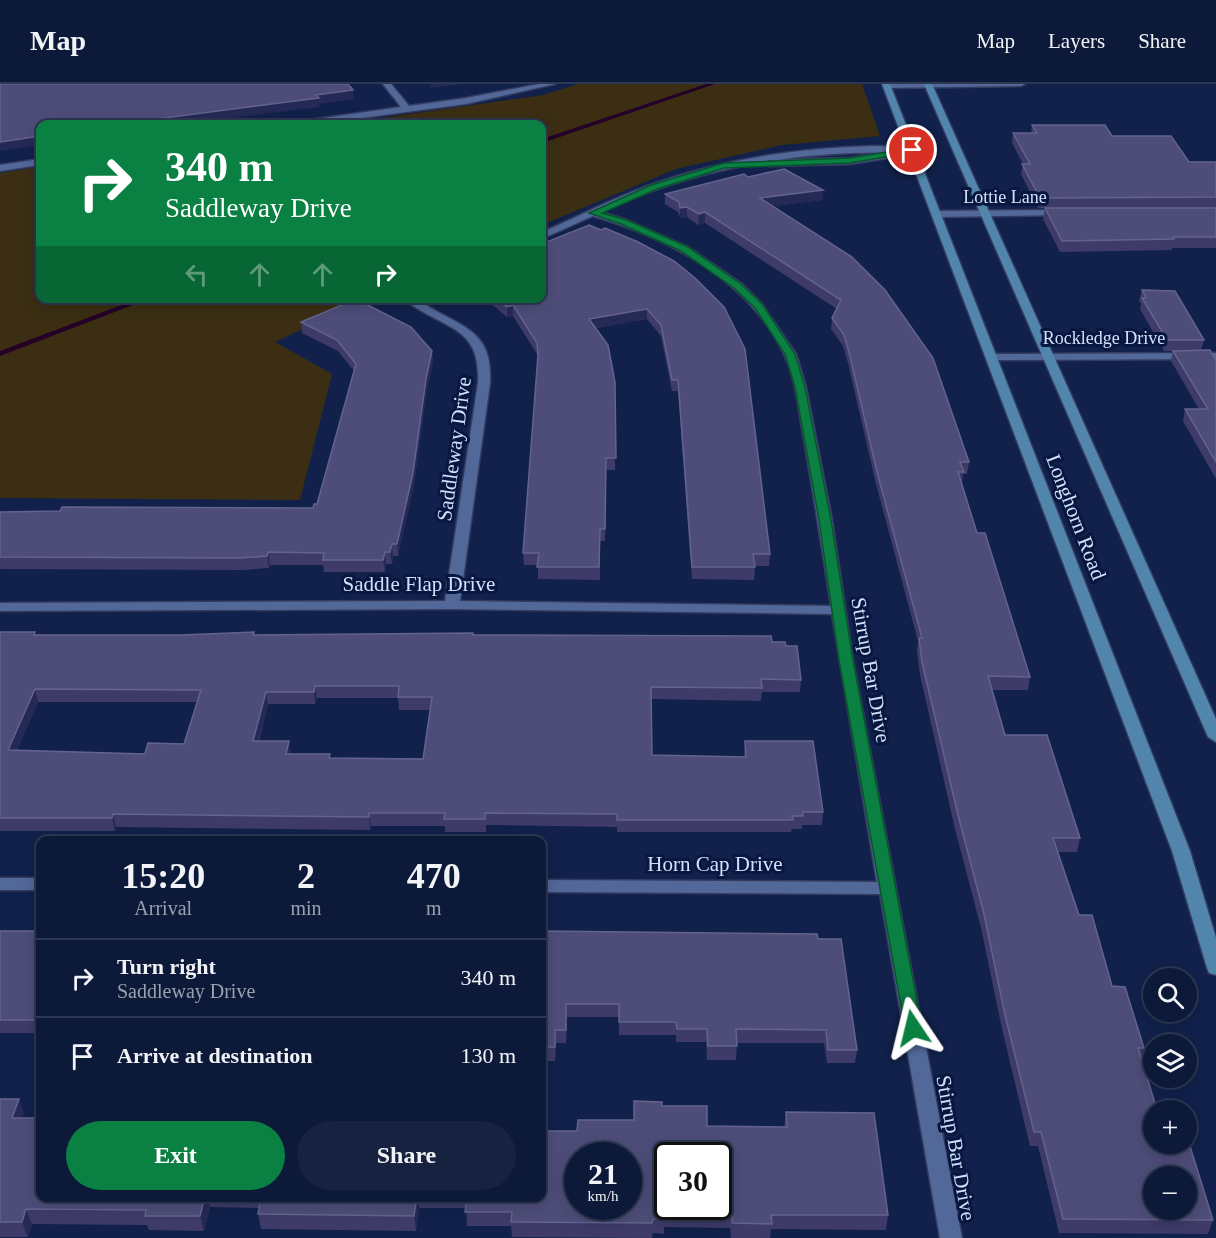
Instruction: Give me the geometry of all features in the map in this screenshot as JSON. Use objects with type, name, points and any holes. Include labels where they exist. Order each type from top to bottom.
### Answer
[{"type":"main road","name":"Longhorn Road","points":[[886,85],[1181,852],[1216,969]]},
{"type":"main road","name":"Longhorn Road","points":[[929,85],[1216,737]]},
{"type":"street","points":[[387,84],[407,109]]},
{"type":"street","points":[[330,120],[551,84]]},
{"type":"street","points":[[886,85],[1022,84]]},
{"type":"street","points":[[546,233],[654,187],[724,166],[850,161],[912,150]]},
{"type":"street","points":[[0,168],[36,163]]},
{"type":"street","name":"Stirrup Bar Drive","points":[[594,213],[624,222],[684,249],[738,286],[758,306],[790,354],[800,387],[825,520],[951,1238]]},
{"type":"street","name":"Lottie Lane","points":[[937,214],[1077,213]]},
{"type":"street","name":"Saddleway Drive","points":[[415,303],[423,310],[463,330],[477,345],[484,360],[484,383],[452,605]]},
{"type":"street","name":"Rockledge Drive","points":[[992,357],[1216,356]]},
{"type":"street","name":"Saddle Flap Drive","points":[[0,607],[452,605],[839,610]]},
{"type":"street","points":[[0,884],[36,884]]},
{"type":"street","name":"Horn Cap Drive","points":[[546,886],[889,888]]},
{"type":"shaded area","points":[[578,84],[862,84],[880,136],[782,145],[676,169],[546,223],[546,120],[367,120],[543,95]]},
{"type":"shaded area","points":[[36,168],[36,303],[359,303],[275,342],[332,374],[300,500],[0,498],[0,173]]},
{"type":"building","points":[[0,84],[348,84],[353,90],[316,95],[319,98],[150,120],[36,120],[36,137],[0,142]]},
{"type":"building","points":[[1032,125],[1105,125],[1112,136],[1171,136],[1189,162],[1216,162],[1216,197],[1040,198],[1022,164],[1030,164],[1013,133],[1037,133]]},
{"type":"building","points":[[784,169],[823,190],[760,198],[852,257],[885,290],[933,358],[969,462],[960,462],[964,472],[958,472],[977,533],[985,533],[1030,677],[988,676],[1005,735],[1047,735],[1080,838],[1053,838],[1079,915],[1092,915],[1112,986],[1125,987],[1143,1045],[1143,1048],[1138,1048],[1143,1064],[1143,1088],[1150,1088],[1154,1100],[1143,1100],[1143,1154],[1192,1154],[1196,1166],[1143,1166],[1143,1220],[1063,1219],[1041,1132],[1034,1132],[1005,1015],[984,914],[922,662],[919,638],[922,638],[877,472],[849,352],[844,335],[832,318],[841,300],[705,212],[699,214],[687,207],[680,208],[679,202],[665,194],[744,174],[748,177]]},
{"type":"building","points":[[1045,208],[1216,208],[1216,237],[1062,241]]},
{"type":"building","points":[[589,225],[601,230],[605,228],[674,261],[724,307],[745,349],[770,554],[753,554],[755,567],[692,567],[678,380],[672,380],[661,325],[647,309],[589,319],[608,345],[615,382],[616,458],[606,458],[605,529],[600,529],[599,567],[537,567],[539,553],[523,553],[537,343],[513,305],[507,307],[502,303],[546,303],[546,246],[548,245],[546,242]]},
{"type":"building","points":[[1142,290],[1175,291],[1204,340],[1167,340],[1142,298],[1146,298]]},
{"type":"building","points":[[346,303],[364,303],[411,327],[432,351],[413,473],[397,544],[392,544],[390,552],[385,552],[383,560],[323,560],[324,553],[268,552],[267,556],[240,558],[0,557],[0,512],[60,511],[62,507],[313,508],[314,504],[317,504],[356,364],[337,340],[301,322]]},
{"type":"building","points":[[1210,350],[1216,361],[1216,462],[1185,409],[1208,409],[1173,351]]},
{"type":"building","points":[[0,632],[35,632],[34,635],[181,635],[254,632],[253,635],[473,633],[473,635],[771,636],[772,642],[785,642],[786,646],[797,646],[801,680],[761,679],[762,688],[651,687],[652,755],[746,757],[745,741],[813,741],[823,812],[803,812],[803,816],[792,816],[793,820],[617,820],[617,814],[485,813],[485,819],[444,819],[445,813],[369,813],[369,817],[113,814],[112,818],[0,818]],"holes":[[[315,686],[399,686],[398,697],[432,697],[423,759],[329,758],[330,754],[286,754],[289,741],[253,741],[266,692],[314,692]],[[35,689],[201,690],[184,744],[148,743],[145,754],[8,750]]]},
{"type":"building","points":[[0,931],[36,931],[36,1020],[0,1020]]},
{"type":"building","points":[[546,931],[817,934],[818,939],[841,939],[857,1050],[828,1050],[826,1030],[736,1029],[737,1046],[708,1046],[707,1029],[677,1029],[676,1022],[619,1022],[619,1004],[566,1004],[566,1030],[555,1030],[555,1047],[546,1047]]},
{"type":"building","points":[[0,1099],[19,1099],[12,1118],[36,1118],[36,1202],[204,1202],[200,1216],[145,1216],[146,1210],[26,1209],[22,1222],[0,1222]]},
{"type":"building","points":[[634,1101],[662,1102],[662,1106],[707,1106],[707,1126],[787,1127],[786,1112],[874,1113],[888,1215],[771,1215],[772,1224],[732,1223],[732,1142],[654,1142],[654,1219],[652,1223],[511,1222],[512,1212],[465,1212],[466,1202],[546,1202],[546,1131],[577,1131],[578,1120],[634,1120]]},
{"type":"building","points":[[1197,1169],[1213,1220],[1197,1220]]},
{"type":"building","points":[[260,1202],[416,1202],[414,1216],[258,1214]]},
{"type":"waterway","points":[[546,140],[712,84]]},
{"type":"waterway","points":[[0,354],[135,303]]},
{"type":"route","points":[[912,150],[850,161],[724,166],[654,187],[594,213],[624,222],[684,249],[738,286],[758,306],[790,354],[800,387],[825,520],[846,660],[913,1028]]}]
